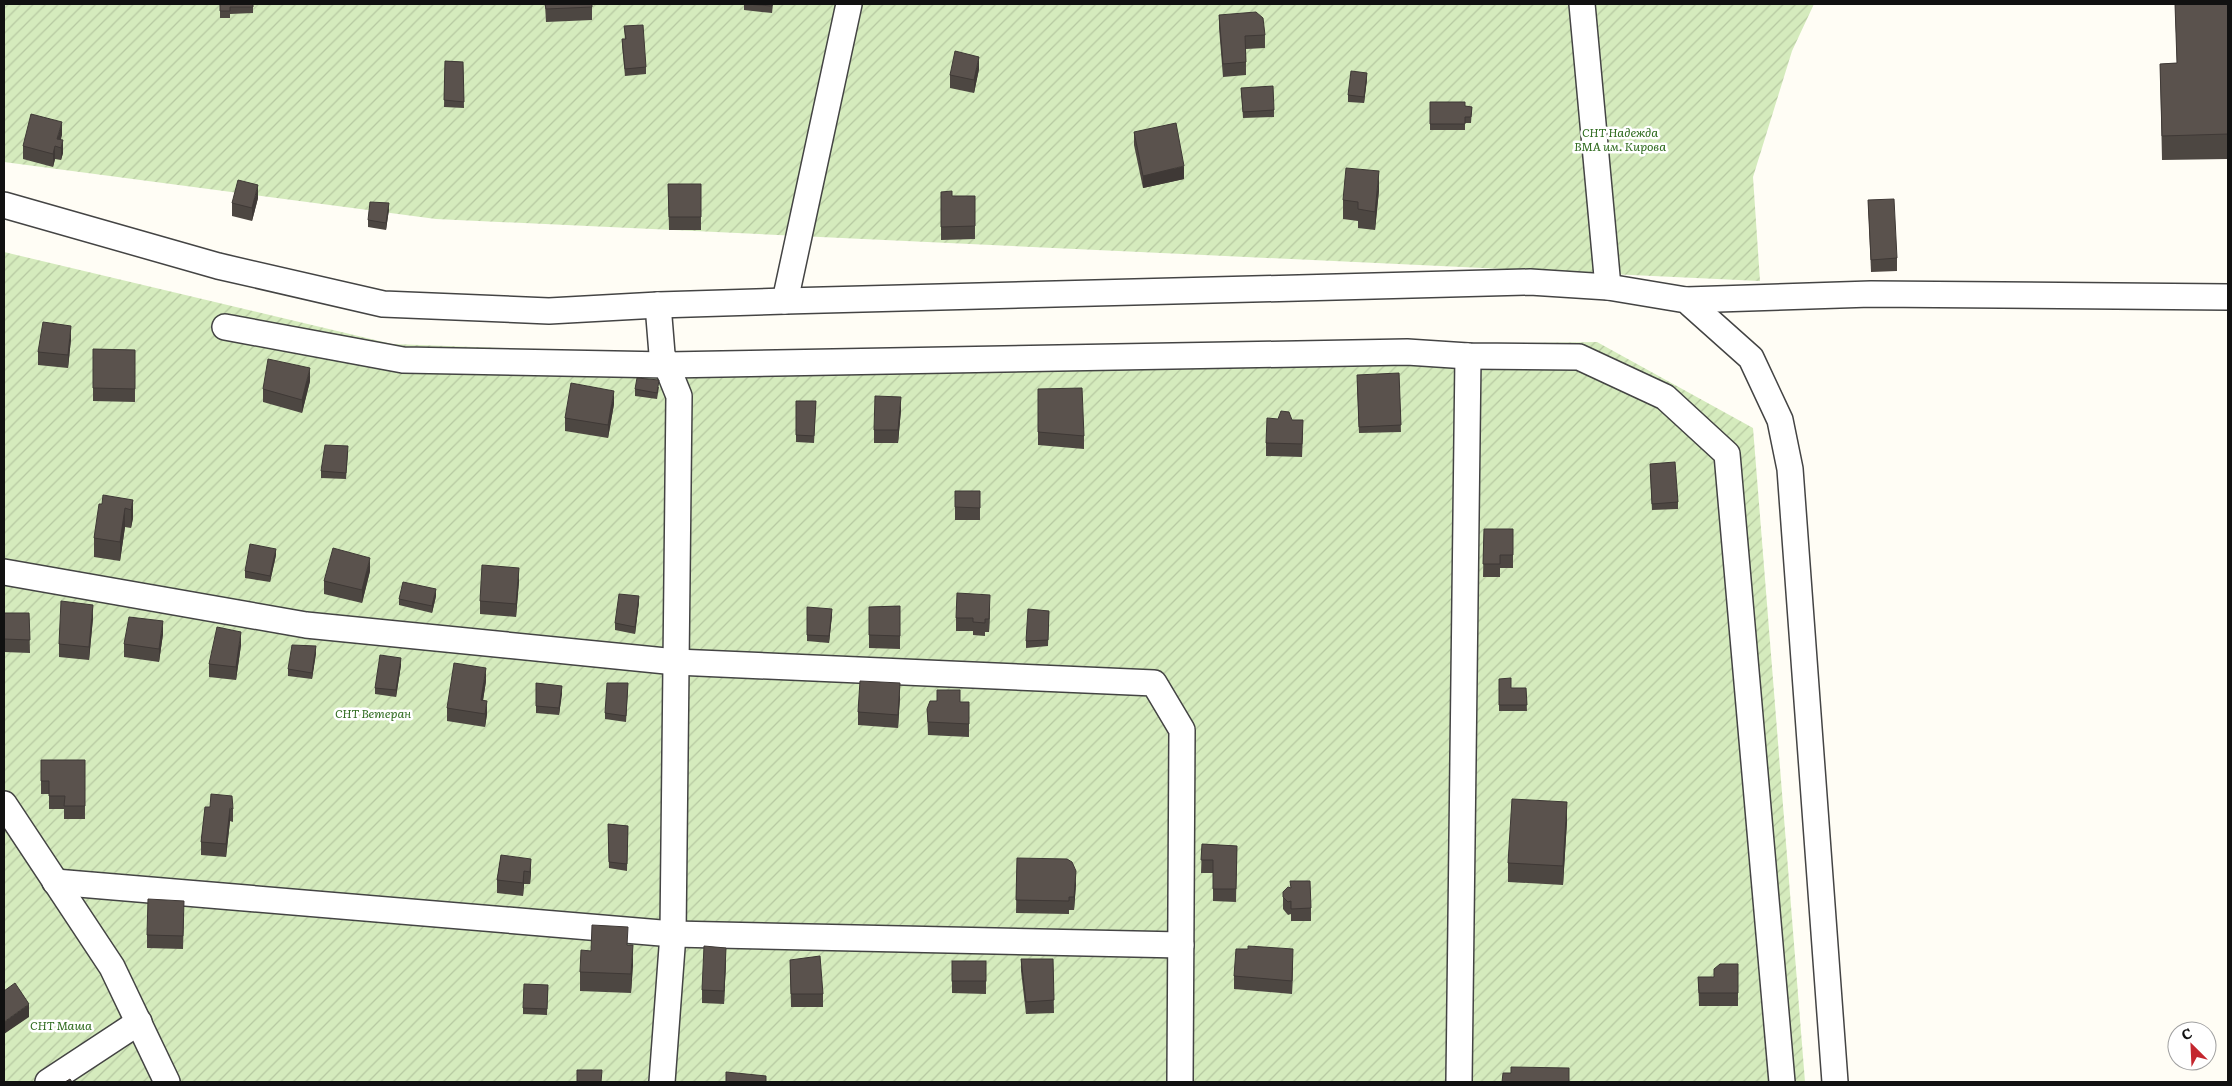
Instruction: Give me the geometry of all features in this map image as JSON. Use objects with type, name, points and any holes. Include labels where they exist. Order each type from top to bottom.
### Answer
[{"type":"street","points":[[785,301],[849,4]]},
{"type":"street","points":[[1582,4],[1608,287]]},
{"type":"street","points":[[4,205],[218,266],[383,304],[549,312],[658,305],[785,301],[1530,282],[1608,287],[1686,300],[1871,294],[2228,297]]},
{"type":"street","points":[[1686,300],[1751,358],[1780,420],[1790,469],[1835,1082]]},
{"type":"street","points":[[658,305],[662,354],[679,396],[673,934],[662,1082]]},
{"type":"street","points":[[224,327],[403,360],[667,365],[1407,352],[1468,356],[1579,357],[1665,397],[1727,454],[1782,1082]]},
{"type":"street","points":[[1459,1082],[1468,356]]},
{"type":"street","points":[[4,572],[306,626],[676,662],[1154,683],[1182,730],[1180,1082]]},
{"type":"street","points":[[4,804],[112,967],[167,1082]]},
{"type":"street","points":[[55,882],[673,934],[1181,945]]},
{"type":"street","points":[[48,1082],[139,1022]]},
{"type":"green space","name":"СНТ Надежда ВМА им. Кирова","points":[[4,4],[1814,4],[1792,51],[1753,177],[1760,281],[436,219],[4,162]]},
{"type":"green space","name":"СНТ Ветеран","points":[[4,252],[392,344],[662,354],[1597,342],[1753,428],[1805,1082],[4,1082]]},
{"type":"building","points":[[220,4],[253,4],[253,7],[230,7],[230,11],[220,11]]},
{"type":"building","points":[[545,4],[592,4],[592,7],[546,9]]},
{"type":"building","points":[[746,4],[772,4],[772,6]]},
{"type":"building","points":[[2175,4],[2228,4],[2228,134],[2162,136],[2160,64],[2177,63]]},
{"type":"building","points":[[1256,12],[1263,18],[1265,35],[1245,36],[1246,62],[1223,64],[1219,15]]},
{"type":"building","points":[[643,25],[646,67],[625,69],[622,39],[626,39],[624,26]]},
{"type":"building","points":[[955,51],[979,57],[974,80],[950,75]]},
{"type":"building","points":[[445,61],[463,62],[464,102],[444,100]]},
{"type":"building","points":[[1351,71],[1367,73],[1364,97],[1348,95]]},
{"type":"building","points":[[1273,86],[1274,110],[1243,112],[1241,88]]},
{"type":"building","points":[[1430,102],[1465,102],[1465,106],[1472,107],[1471,117],[1465,117],[1465,124],[1430,124]]},
{"type":"building","points":[[31,114],[62,122],[57,139],[63,140],[61,148],[55,146],[53,154],[23,146]]},
{"type":"building","points":[[1176,123],[1184,166],[1143,176],[1134,132]]},
{"type":"building","points":[[1346,168],[1379,171],[1375,212],[1358,209],[1358,202],[1343,200]]},
{"type":"building","points":[[238,180],[258,185],[252,208],[232,203]]},
{"type":"building","points":[[668,184],[701,184],[701,217],[669,217]]},
{"type":"building","points":[[952,191],[952,196],[975,196],[975,226],[941,227],[941,192]]},
{"type":"building","points":[[1894,199],[1897,258],[1871,260],[1868,200]]},
{"type":"building","points":[[370,202],[389,203],[386,223],[368,220]]},
{"type":"building","points":[[43,322],[71,326],[68,355],[38,352]]},
{"type":"building","points":[[93,349],[135,350],[135,389],[93,388]]},
{"type":"building","points":[[268,359],[310,368],[302,400],[263,389]]},
{"type":"building","points":[[1399,373],[1401,425],[1359,427],[1357,375]]},
{"type":"building","points":[[637,378],[659,380],[657,393],[635,389]]},
{"type":"building","points":[[571,383],[614,391],[608,425],[565,418]]},
{"type":"building","points":[[1082,388],[1084,436],[1038,432],[1038,389]]},
{"type":"building","points":[[875,396],[901,397],[898,430],[874,430]]},
{"type":"building","points":[[796,401],[816,401],[814,436],[796,435]]},
{"type":"building","points":[[1281,411],[1289,412],[1292,420],[1303,420],[1302,444],[1266,443],[1267,418],[1278,419]]},
{"type":"building","points":[[325,445],[348,446],[346,473],[321,471]]},
{"type":"building","points":[[1675,462],[1678,502],[1652,504],[1650,464]]},
{"type":"building","points":[[955,491],[980,491],[980,508],[955,507]]},
{"type":"building","points":[[103,495],[133,500],[131,510],[125,508],[120,542],[94,538],[99,504],[102,504]]},
{"type":"building","points":[[1484,529],[1513,529],[1513,555],[1500,555],[1500,564],[1483,564]]},
{"type":"building","points":[[250,544],[276,549],[270,576],[245,571]]},
{"type":"building","points":[[333,548],[370,558],[362,590],[324,581]]},
{"type":"building","points":[[482,565],[519,568],[516,604],[480,601]]},
{"type":"building","points":[[403,582],[436,589],[432,606],[399,599]]},
{"type":"building","points":[[957,593],[990,595],[989,619],[985,619],[985,623],[973,622],[973,618],[956,618]]},
{"type":"building","points":[[619,594],[639,596],[635,627],[615,623]]},
{"type":"building","points":[[61,601],[93,605],[89,647],[59,644]]},
{"type":"building","points":[[900,606],[900,636],[869,635],[869,607]]},
{"type":"building","points":[[807,607],[832,609],[829,636],[807,635]]},
{"type":"building","points":[[1028,609],[1049,611],[1048,640],[1026,641]]},
{"type":"building","points":[[4,613],[29,613],[30,640],[4,639]]},
{"type":"building","points":[[129,617],[163,621],[159,649],[124,644]]},
{"type":"building","points":[[217,627],[241,632],[236,667],[209,664]]},
{"type":"building","points":[[292,645],[316,646],[312,673],[288,669]]},
{"type":"building","points":[[380,655],[401,658],[396,690],[375,688]]},
{"type":"building","points":[[454,663],[486,668],[481,700],[487,701],[485,714],[447,708]]},
{"type":"building","points":[[1511,678],[1511,688],[1526,688],[1527,705],[1499,705],[1499,679]]},
{"type":"building","points":[[860,681],[900,683],[898,715],[858,712]]},
{"type":"building","points":[[536,683],[562,686],[559,708],[536,706]]},
{"type":"building","points":[[607,683],[628,683],[626,716],[605,713]]},
{"type":"building","points":[[937,690],[960,690],[960,702],[969,702],[969,724],[928,722],[927,709],[930,701],[937,701]]},
{"type":"building","points":[[41,760],[85,760],[85,806],[64,806],[65,796],[49,796],[49,781],[41,781]]},
{"type":"building","points":[[211,794],[232,796],[233,809],[230,808],[226,844],[201,842],[205,807],[210,807]]},
{"type":"building","points":[[1512,799],[1567,802],[1563,866],[1508,863]]},
{"type":"building","points":[[608,824],[628,826],[627,864],[609,862]]},
{"type":"building","points":[[1202,844],[1237,846],[1236,889],[1213,889],[1213,860],[1201,860]]},
{"type":"building","points":[[501,855],[531,859],[530,872],[524,871],[523,883],[497,880]]},
{"type":"building","points":[[1017,858],[1067,859],[1072,862],[1076,871],[1074,897],[1069,897],[1069,901],[1016,900]]},
{"type":"building","points":[[1290,881],[1310,881],[1311,908],[1291,909],[1291,901],[1288,902],[1283,897],[1283,892],[1288,887],[1291,888]]},
{"type":"building","points":[[148,899],[184,901],[183,936],[147,935]]},
{"type":"building","points":[[592,925],[628,927],[627,945],[633,945],[631,974],[580,972],[581,950],[591,951]]},
{"type":"building","points":[[704,946],[726,948],[724,991],[702,990]]},
{"type":"building","points":[[1248,946],[1293,949],[1292,981],[1234,976],[1236,949],[1248,949]]},
{"type":"building","points":[[820,956],[823,994],[791,994],[790,960]]},
{"type":"building","points":[[1021,959],[1053,959],[1054,1000],[1026,1002]]},
{"type":"building","points":[[952,961],[986,961],[986,981],[952,981]]},
{"type":"building","points":[[1720,964],[1738,964],[1738,993],[1699,993],[1698,977],[1714,977],[1714,969]]},
{"type":"building","points":[[15,983],[29,1004],[4,1022],[4,991]]},
{"type":"building","points":[[524,984],[548,985],[547,1009],[523,1008]]},
{"type":"building","points":[[1511,1067],[1569,1068],[1569,1082],[1502,1082],[1503,1073],[1511,1073]]},
{"type":"building","points":[[577,1070],[602,1070],[601,1082],[577,1082]]},
{"type":"building","points":[[726,1072],[766,1076],[766,1082],[726,1082]]},
{"type":"park label","name":"СНТ Маша","points":[[61,1025]]}]
